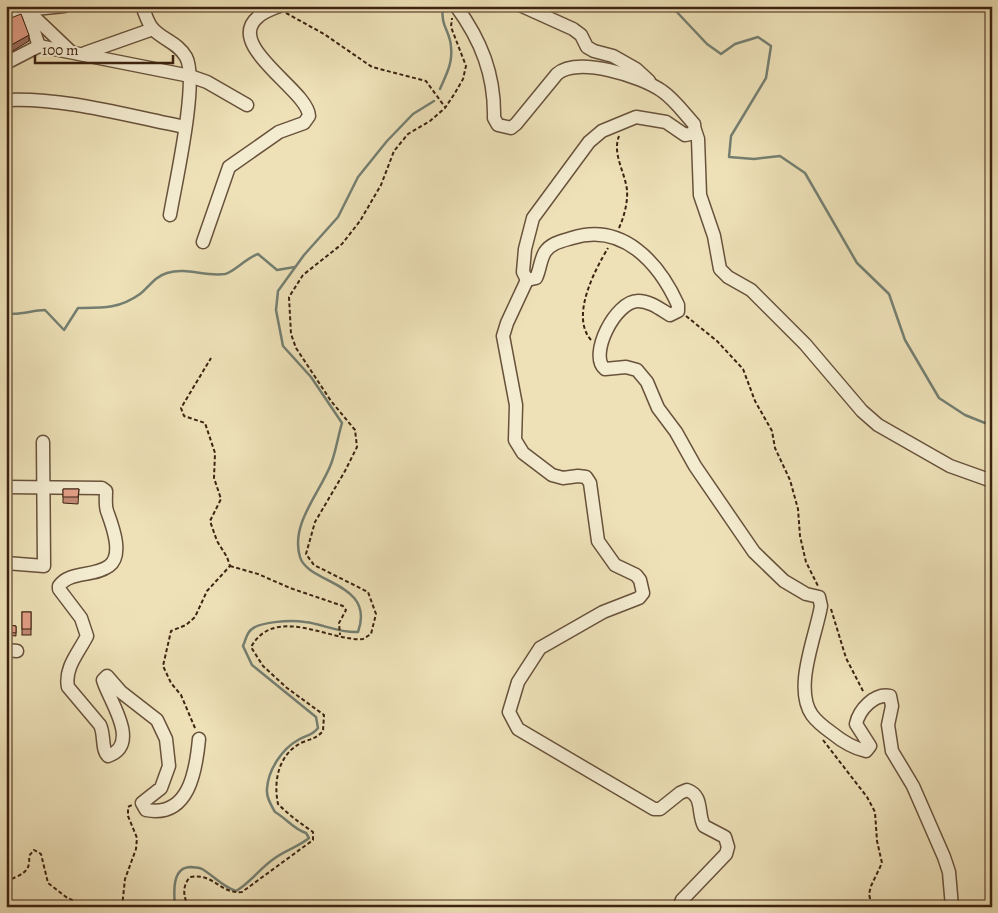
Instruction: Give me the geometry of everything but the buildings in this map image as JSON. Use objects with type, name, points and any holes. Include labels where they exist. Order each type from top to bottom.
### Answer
[{"type":"street","points":[[6,12],[64,6]]},
{"type":"street","points":[[142,6],[153,30],[173,42],[186,56],[190,76],[185,127],[170,215]]},
{"type":"street","points":[[203,242],[229,167],[279,132],[304,123],[309,116],[300,97],[268,67],[251,36],[253,24],[257,17],[279,6]]},
{"type":"street","points":[[522,6],[573,29],[581,35],[587,47],[594,51],[613,56],[636,69],[663,92],[694,124],[698,139],[700,195],[714,236],[720,269],[728,277],[750,290],[805,344],[862,411],[878,425],[950,466],[992,482]]},
{"type":"street","points":[[455,10],[469,25],[487,58],[494,118],[498,125],[503,127],[510,128],[521,120],[564,68],[599,69],[654,86]]},
{"type":"street","points":[[28,11],[39,46]]},
{"type":"street","points":[[28,11],[70,51]]},
{"type":"street","points":[[85,53],[153,30]]},
{"type":"street","points":[[6,63],[39,46],[85,53],[190,76],[207,82],[247,105]]},
{"type":"street","points":[[6,100],[27,99],[76,106],[185,127]]},
{"type":"street","points":[[527,280],[523,272],[525,249],[533,218],[589,142],[609,127],[636,117],[666,122],[685,135],[692,134],[695,130]]},
{"type":"street","points":[[527,280],[536,278],[545,252],[552,245],[576,236],[602,235],[632,246],[650,259],[671,288],[678,305],[678,311],[670,315],[649,303],[638,301],[623,307],[614,314],[602,343],[600,361],[602,366],[605,369],[626,367],[637,370],[647,382],[658,408],[676,432],[695,466],[754,552],[784,581],[806,594],[819,592],[822,606],[807,664],[805,692],[806,704],[812,716],[846,744],[866,752],[870,746],[856,724],[858,716],[868,703],[885,695],[890,696],[892,700],[888,725],[892,750],[913,786],[944,857],[949,872],[952,907]]},
{"type":"street","points":[[527,280],[503,336],[516,406],[515,440],[523,452],[552,475],[563,478],[586,477],[590,483],[598,541],[616,565],[636,575],[640,580],[643,593],[639,598],[603,612],[540,648],[518,682],[509,712],[518,729],[654,809],[660,809],[680,793],[687,790],[694,792],[699,799],[704,826],[725,837],[728,846],[726,854],[682,900],[679,907]]},
{"type":"street","points":[[6,563],[44,566],[43,442]]},
{"type":"street","points":[[6,487],[102,488],[106,491],[108,512],[114,527],[115,558],[111,565],[105,569],[90,575],[65,579],[59,586],[59,589],[81,618],[87,636],[73,659],[66,680],[68,687],[103,730],[104,750],[108,756],[119,748],[123,734],[115,706],[105,687],[104,678],[107,676],[121,692],[148,712],[160,725],[168,750],[169,766],[161,788],[142,803],[146,810],[160,811],[177,804],[197,769],[199,739]]},
{"type":"path","points":[[279,6],[288,16],[324,34],[372,67],[426,81],[446,108]]},
{"type":"path","points":[[189,907],[185,901],[184,888],[190,877],[204,876],[226,890],[242,892],[313,840],[313,832],[299,825],[294,817],[278,804],[276,782],[287,755],[302,743],[317,738],[323,731],[324,716],[262,666],[251,647],[256,638],[275,628],[303,627],[357,639],[371,634],[376,614],[370,595],[360,587],[314,565],[306,554],[315,522],[357,446],[355,430],[331,401],[296,348],[291,334],[289,297],[303,275],[342,244],[360,221],[381,185],[394,151],[408,134],[430,121],[446,108],[463,79],[466,66],[451,27],[455,10]]},
{"type":"path","points":[[678,311],[717,341],[742,369],[772,431],[775,448],[790,480],[798,509],[800,536],[806,562],[819,592],[834,613],[846,658],[868,703]]},
{"type":"path","points":[[211,358],[181,408],[184,416],[205,423],[208,430],[215,453],[214,478],[221,499],[210,521],[217,542],[227,557],[230,566]]},
{"type":"path","points":[[230,566],[258,574],[290,588],[343,606],[346,610],[338,623],[340,635]]},
{"type":"path","points":[[199,739],[182,695],[171,683],[163,666],[164,659],[171,631],[186,625],[195,617],[207,591],[230,566]]},
{"type":"path","points":[[821,738],[867,797],[875,812],[877,842],[882,863],[871,886],[872,907]]},
{"type":"path","points":[[122,907],[125,879],[136,849],[137,838],[131,826],[127,809],[130,805],[142,803]]},
{"type":"path","points":[[6,882],[25,874],[30,865],[29,856],[34,850],[41,854],[43,858],[48,883],[66,897],[78,903],[79,907]]},
{"type":"waterway","points":[[440,89],[451,58],[450,41],[442,13],[443,6]]},
{"type":"waterway","points":[[643,6],[674,9],[707,44],[721,54],[735,44],[758,37],[771,46],[766,78],[731,136],[729,157],[754,159],[780,156],[805,173],[857,263],[889,294],[905,340],[939,398],[965,415],[985,423],[992,420]]},
{"type":"waterway","points":[[175,907],[175,882],[180,871],[185,868],[201,868],[227,887],[236,891],[275,858],[309,838],[306,833],[297,829],[275,812],[270,804],[267,789],[270,775],[281,754],[301,738],[316,731],[318,728],[316,717],[252,665],[243,646],[249,632],[253,628],[266,623],[299,621],[344,631],[358,632],[361,616],[358,603],[350,593],[315,573],[306,566],[300,557],[299,533],[308,509],[331,464],[342,423],[311,377],[283,346],[276,310],[278,291],[304,255],[338,217],[358,177],[387,141],[413,114],[434,101]]},
{"type":"waterway","points":[[6,313],[16,314],[45,310],[64,330],[78,308],[103,308],[125,303],[140,294],[155,279],[174,271],[225,274],[258,254],[277,270],[295,267]]}]
